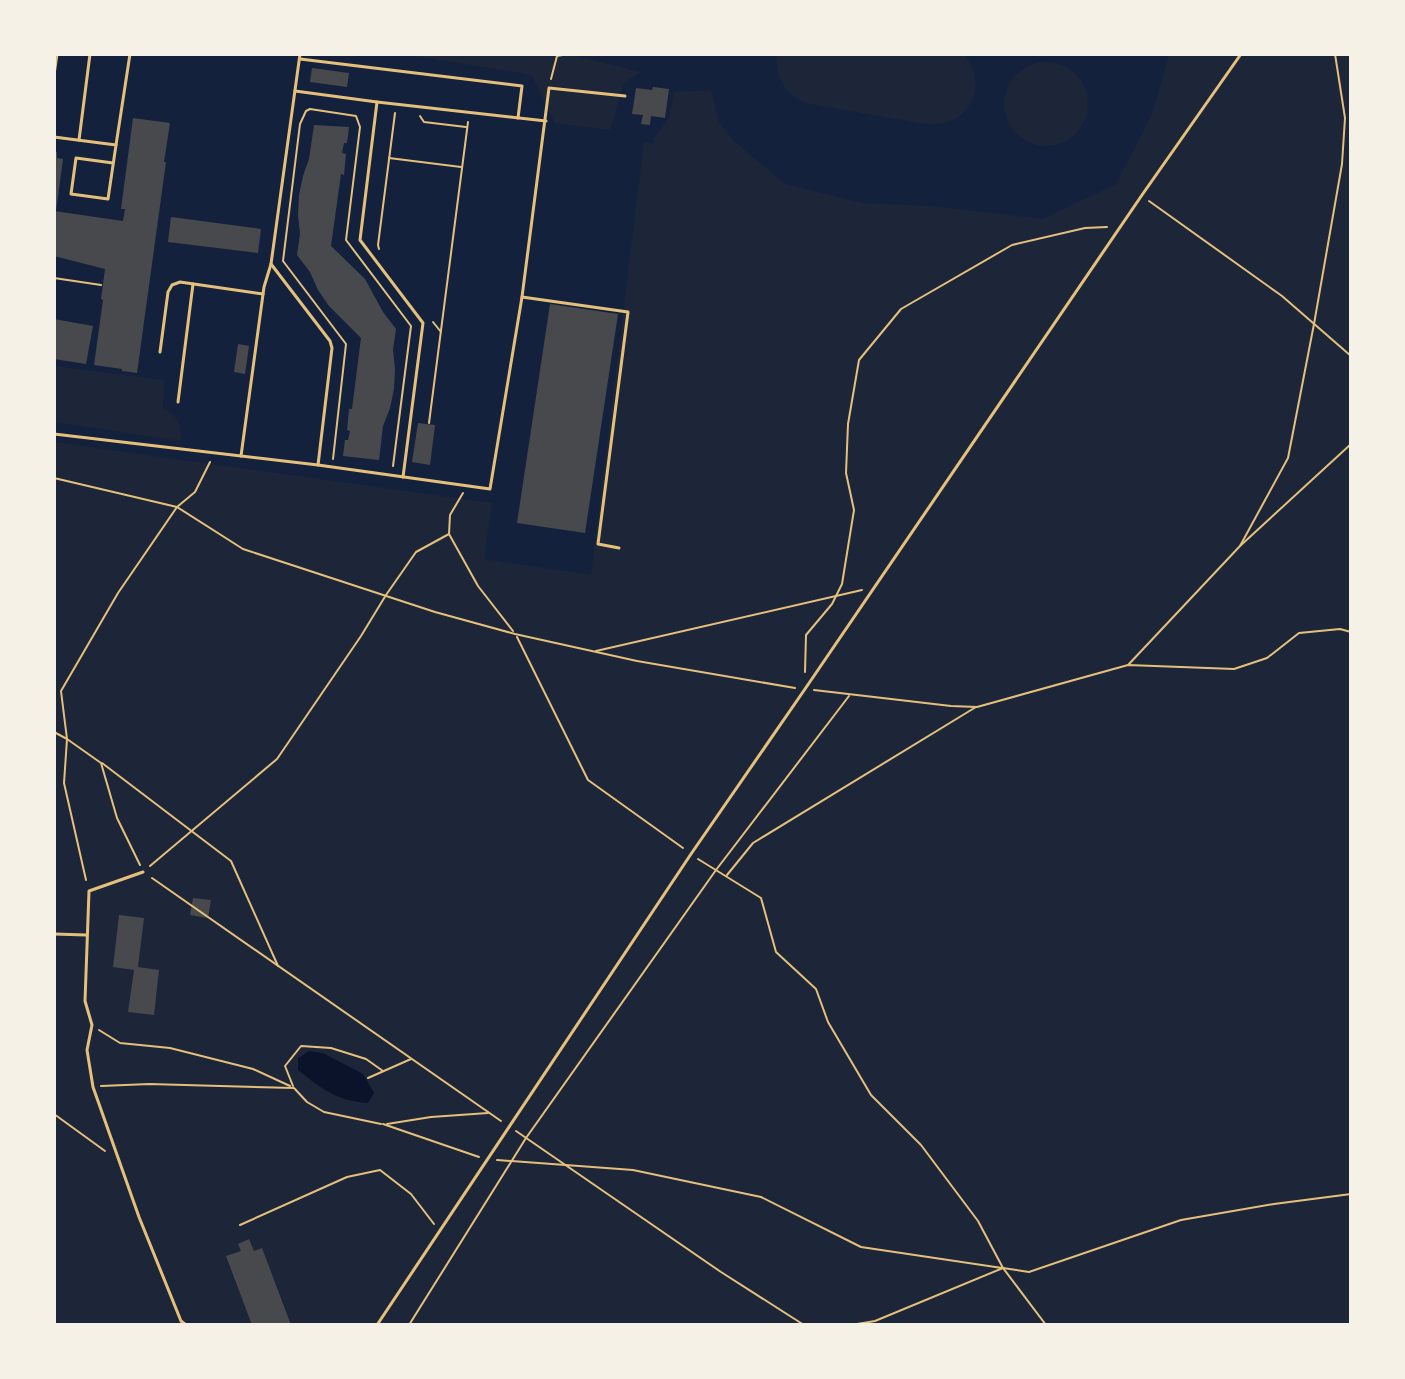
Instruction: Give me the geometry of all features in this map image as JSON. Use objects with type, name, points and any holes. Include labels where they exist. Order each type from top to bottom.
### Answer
[{"type":"lane","points":[[54,75],[57,54]]},
{"type":"lane","points":[[79,140],[90,54]]},
{"type":"lane","points":[[113,163],[76,158],[71,194],[108,199],[130,54]]},
{"type":"lane","points":[[377,1325],[691,854],[1241,54]]},
{"type":"lane","points":[[241,456],[300,57],[522,86],[518,118]]},
{"type":"lane","points":[[54,434],[490,489],[522,297],[549,88],[625,96]]},
{"type":"lane","points":[[295,91],[546,121]]},
{"type":"lane","points":[[377,102],[360,240],[423,323],[403,477]]},
{"type":"lane","points":[[54,137],[116,145]]},
{"type":"lane","points":[[271,264],[330,341],[332,348],[318,465]]},
{"type":"lane","points":[[160,352],[168,292],[172,285],[180,282],[263,294]]},
{"type":"lane","points":[[178,402],[193,284]]},
{"type":"lane","points":[[522,297],[628,312],[598,544],[619,548]]},
{"type":"lane","points":[[143,872],[89,891],[85,1001],[92,1025],[87,1050],[93,1087],[119,1162],[181,1321],[186,1325]]},
{"type":"lane","points":[[54,934],[88,935]]},
{"type":"path","points":[[549,88],[557,56],[568,54]]},
{"type":"path","points":[[1240,546],[1288,458],[1314,324],[1342,164],[1345,118],[1335,54]]},
{"type":"path","points":[[382,257],[378,245],[396,104]]},
{"type":"path","points":[[331,467],[346,344],[283,261],[300,124],[310,109],[356,116],[360,127],[346,240],[411,326],[392,475]]},
{"type":"path","points":[[429,423],[469,113]]},
{"type":"path","points":[[421,116],[424,122],[467,127]]},
{"type":"path","points":[[389,158],[462,167]]},
{"type":"path","points":[[1142,195],[1282,296],[1351,356]]},
{"type":"path","points":[[805,689],[806,635],[832,604],[842,584],[854,510],[846,473],[848,424],[859,360],[901,309],[1012,245],[1085,228],[1120,227]]},
{"type":"path","points":[[54,278],[101,285]]},
{"type":"path","points":[[431,320],[441,332]]},
{"type":"path","points":[[1128,665],[1240,546],[1351,444]]},
{"type":"path","points":[[89,891],[64,783],[67,739],[61,691],[118,593],[177,507],[195,492],[214,453]]},
{"type":"path","points":[[54,478],[177,507],[243,549],[435,612],[515,634],[652,663],[805,689],[977,707]]},
{"type":"path","points":[[468,486],[450,515],[449,534],[478,586],[515,634],[588,780],[691,854],[761,898],[776,952],[816,989],[828,1022],[871,1095],[921,1145],[978,1221],[1003,1268],[1046,1325]]},
{"type":"path","points":[[143,872],[277,759],[416,552],[449,534]]},
{"type":"path","points":[[594,651],[874,588]]},
{"type":"path","points":[[726,876],[753,843],[977,707],[1128,665],[1234,669],[1267,658],[1299,633],[1340,629],[1351,632]]},
{"type":"path","points":[[409,1325],[526,1138],[716,870],[849,695]]},
{"type":"path","points":[[54,732],[101,763],[231,861],[279,968]]},
{"type":"path","points":[[101,763],[117,818],[143,872],[564,1165],[804,1325]]},
{"type":"path","points":[[92,1025],[120,1043],[170,1048],[226,1062],[253,1069],[294,1088]]},
{"type":"path","points":[[383,1071],[366,1059],[331,1048],[301,1046],[285,1066],[294,1088],[307,1102],[324,1112],[383,1124],[486,1160],[633,1170],[761,1197],[861,1247],[1029,1272],[1181,1220],[1351,1194]]},
{"type":"path","points":[[368,1078],[412,1059]]},
{"type":"path","points":[[93,1087],[149,1084],[294,1088]]},
{"type":"path","points":[[383,1124],[489,1113]]},
{"type":"path","points":[[54,1114],[119,1162]]},
{"type":"path","points":[[240,1225],[347,1177],[380,1170],[411,1194],[440,1231]]},
{"type":"path","points":[[851,1325],[875,1321],[1003,1268]]},
{"type":"shaded area","points":[[401,54],[567,54],[641,72],[624,83],[610,130],[555,123],[532,76]]},
{"type":"shaded area","points":[[777,54],[964,54],[972,67],[975,92],[963,113],[940,124],[810,104],[794,97],[783,85]]},
{"type":"shaded area","points":[[1169,54],[1351,54],[1351,1325],[54,1325],[54,442],[492,503],[484,559],[591,575],[644,142],[653,144],[669,118],[674,92],[711,90],[718,120],[733,140],[785,184],[863,203],[931,206],[1043,219],[1116,184],[1153,112]]},
{"type":"shaded area","points":[[1046,62],[1062,65],[1076,74],[1085,88],[1088,104],[1085,120],[1076,134],[1062,143],[1046,146],[1030,143],[1016,134],[1007,120],[1004,104],[1007,88],[1016,74],[1030,65]]},
{"type":"shaded area","points":[[54,366],[164,380],[163,408],[178,421],[180,441],[54,422]]},
{"type":"shaded area","points":[[309,1051],[323,1053],[363,1074],[374,1093],[368,1103],[347,1100],[330,1093],[298,1070],[298,1058]]},
{"type":"building","points":[[312,68],[349,73],[347,87],[310,82]]},
{"type":"building","points":[[653,87],[669,89],[665,118],[651,116],[650,125],[641,124],[643,115],[632,114],[636,88],[652,90]]},
{"type":"building","points":[[133,118],[170,123],[137,373],[94,365],[105,269],[54,256],[54,211],[123,221],[125,209],[121,209]]},
{"type":"building","points":[[314,125],[349,127],[342,153],[346,154],[344,175],[341,174],[331,246],[365,279],[396,329],[394,389],[383,426],[379,460],[343,456],[350,431],[347,430],[349,409],[352,409],[361,338],[329,306],[297,255],[299,195]]},
{"type":"building","points":[[54,152],[57,152],[57,158],[63,159],[56,211],[54,211]]},
{"type":"building","points":[[171,217],[261,229],[258,253],[168,242]]},
{"type":"building","points":[[550,304],[618,314],[585,533],[517,523]]},
{"type":"building","points":[[54,319],[93,326],[86,364],[54,359]]},
{"type":"building","points":[[238,344],[249,346],[245,374],[234,372]]},
{"type":"building","points":[[418,423],[435,425],[430,465],[412,462]]},
{"type":"building","points":[[193,898],[211,900],[208,918],[190,915]]},
{"type":"building","points":[[119,915],[144,918],[138,967],[159,970],[154,1015],[128,1012],[134,970],[113,967]]},
{"type":"building","points":[[249,1239],[254,1251],[262,1248],[291,1325],[252,1325],[226,1256],[241,1251],[238,1244]]}]
